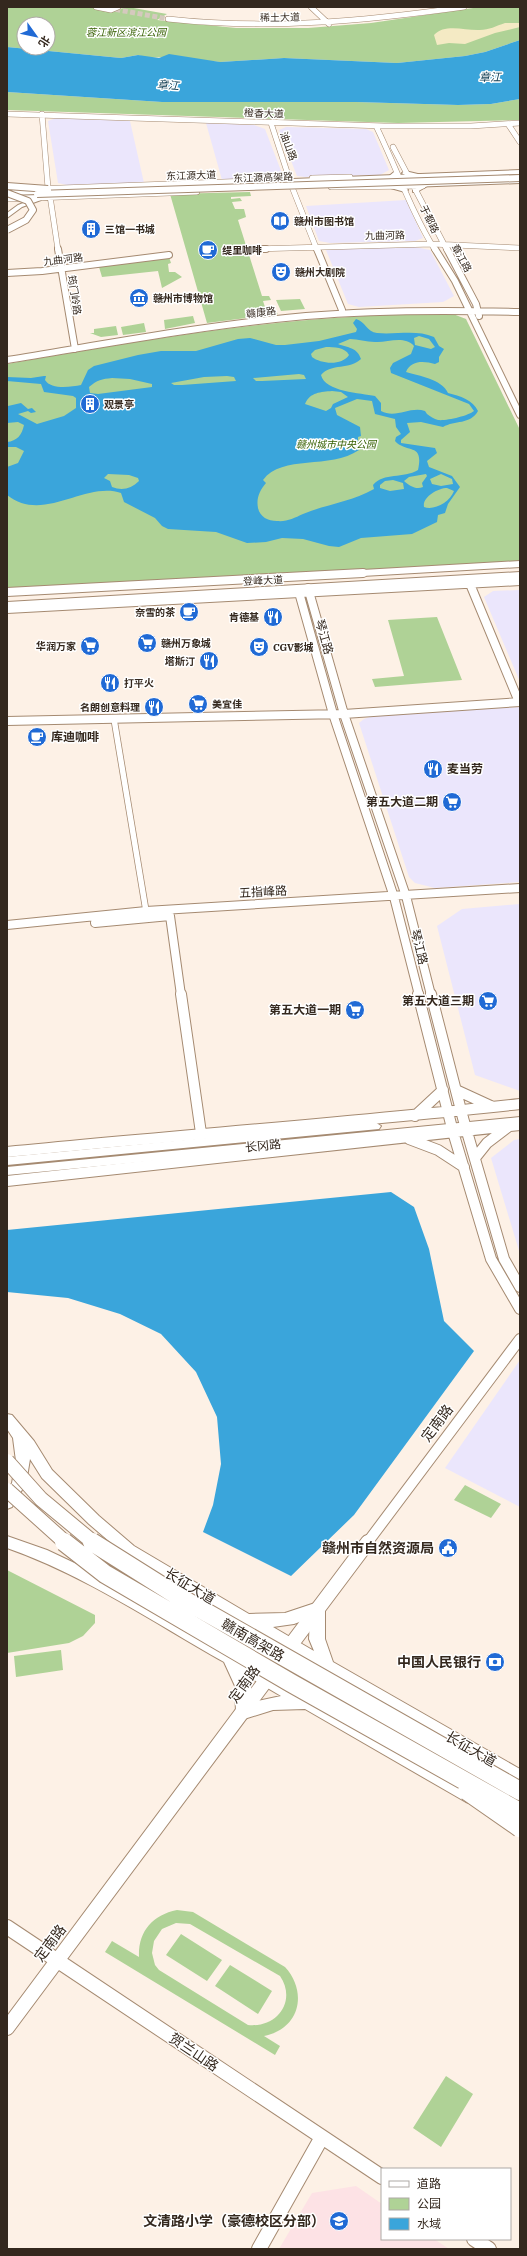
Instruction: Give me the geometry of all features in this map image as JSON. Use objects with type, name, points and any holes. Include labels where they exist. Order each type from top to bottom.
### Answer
[{"type":"highway","name":"东江源高架路","points":[[7,193],[520,177]]},
{"type":"highway","points":[[7,193],[205,188]]},
{"type":"highway","points":[[7,210],[39,199],[205,188]]},
{"type":"highway","points":[[7,193],[28,199],[33,205],[31,215],[25,221],[7,230]]},
{"type":"highway","points":[[7,216],[20,206],[39,199]]},
{"type":"highway","name":"赣南高架路","points":[[7,1461],[32,1491],[61,1518],[92,1543],[122,1564],[295,1665],[520,1791]]},
{"type":"highway","name":"赣南高架路","points":[[7,1490],[60,1539],[105,1574],[409,1750],[520,1812]]},
{"type":"highway","points":[[409,1750],[520,1827]]},
{"type":"main road","points":[[96,7],[111,10],[118,7]]},
{"type":"main road","points":[[306,7],[325,23]]},
{"type":"main road","points":[[311,7],[325,23]]},
{"type":"main road","name":"稀土大道","points":[[325,23],[448,7]]},
{"type":"main road","name":"稀土大道","points":[[169,18],[224,25],[275,26],[376,20],[464,7]]},
{"type":"main road","points":[[166,16],[275,26],[257,28],[212,26],[159,19],[166,16]]},
{"type":"main road","name":"橙香大道","points":[[7,114],[376,127],[520,124]]},
{"type":"main road","name":"筠门岭路","points":[[42,115],[50,193],[74,348]]},
{"type":"main road","name":"油山路","points":[[271,124],[315,246],[342,310]]},
{"type":"main road","points":[[509,125],[520,142]]},
{"type":"main road","name":"于都路","points":[[376,127],[389,152],[398,187],[455,280],[472,318]]},
{"type":"main road","name":"章江路","points":[[384,127],[419,187],[442,244],[477,309],[520,400]]},
{"type":"main road","name":"东江源大道","points":[[50,193],[292,184],[411,175],[520,177]]},
{"type":"main road","name":"东江源大道","points":[[7,193],[292,184],[419,187],[520,177]]},
{"type":"main road","points":[[7,193],[50,193]]},
{"type":"main road","name":"九曲河路","points":[[250,249],[315,246],[432,244],[520,248]]},
{"type":"main road","name":"九曲河路","points":[[7,273],[169,255]]},
{"type":"main road","name":"赣康路","points":[[7,356],[74,348],[266,320],[354,312],[450,311],[469,309]]},
{"type":"main road","name":"赣康路","points":[[7,360],[235,321],[342,310],[520,310]]},
{"type":"main road","points":[[450,311],[463,313],[472,318],[520,415]]},
{"type":"main road","points":[[7,592],[520,564]]},
{"type":"main road","name":"登峰大道","points":[[7,598],[520,569]]},
{"type":"main road","name":"登峰大道","points":[[7,605],[298,591],[520,575]]},
{"type":"main road","points":[[309,590],[520,581]]},
{"type":"main road","points":[[7,721],[344,714],[519,702],[470,584]]},
{"type":"main road","name":"琴江路","points":[[309,590],[344,714],[407,899],[456,1090],[458,1122],[464,1167],[491,1259],[520,1309]]},
{"type":"main road","points":[[7,609],[298,591]]},
{"type":"main road","name":"琴江路","points":[[298,591],[333,714],[394,900],[443,1090],[474,1158],[504,1259],[520,1287]]},
{"type":"main road","name":"五指峰路","points":[[7,931],[170,916],[407,899],[520,888]]},
{"type":"main road","name":"五指峰路","points":[[407,899],[520,895]]},
{"type":"main road","name":"五指峰路","points":[[7,925],[146,911],[394,900]]},
{"type":"main road","points":[[170,916],[201,1133]]},
{"type":"main road","points":[[415,1116],[443,1090]]},
{"type":"main road","points":[[456,1090],[472,1099],[495,1107]]},
{"type":"main road","points":[[7,1181],[404,1138],[458,1122],[495,1107],[520,1104]]},
{"type":"main road","name":"长冈路","points":[[7,1171],[458,1122],[520,1113]]},
{"type":"main road","points":[[7,1152],[201,1133],[415,1116],[458,1122]]},
{"type":"main road","name":"长冈路","points":[[7,1161],[458,1122],[517,1124]]},
{"type":"main road","points":[[474,1158],[486,1142],[517,1124]]},
{"type":"main road","points":[[404,1138],[432,1146],[453,1158],[464,1167]]},
{"type":"main road","name":"定南路","points":[[7,2028],[244,1712],[290,1645],[520,1339]]},
{"type":"main road","points":[[7,1503],[19,1483],[23,1470],[24,1456],[11,1424]]},
{"type":"main road","name":"长征大道","points":[[11,1424],[29,1445],[47,1474],[94,1520],[129,1550],[290,1645],[520,1777]]},
{"type":"main road","points":[[7,1542],[42,1554],[80,1572],[266,1681],[453,1786],[520,1827]]},
{"type":"main road","points":[[244,1618],[278,1621],[299,1616],[318,1608],[317,1639],[327,1666]]},
{"type":"main road","points":[[220,1654],[232,1664],[240,1676],[245,1690],[244,1712],[278,1702],[307,1704]]},
{"type":"main road","name":"贺兰山路","points":[[7,1928],[381,2176]]},
{"type":"main road","points":[[259,2249],[322,2137]]},
{"type":"main road","points":[[476,2240],[489,2249]]},
{"type":"street","points":[[114,718],[146,911]]},
{"type":"shaded area","points":[[56,118],[130,121],[144,183],[67,185],[58,183],[48,121]]},
{"type":"shaded area","points":[[206,123],[254,125],[265,129],[283,176],[277,178],[222,180]]},
{"type":"shaded area","points":[[286,127],[366,129],[373,132],[389,170],[380,175],[297,176],[279,130]]},
{"type":"shaded area","points":[[406,200],[423,238],[415,241],[330,243],[319,241],[306,206]]},
{"type":"shaded area","points":[[330,247],[415,247],[430,250],[454,296],[443,302],[359,307],[348,304],[326,250]]},
{"type":"shaded area","points":[[520,590],[520,682],[484,597],[493,591]]},
{"type":"shaded area","name":"第五大道二期","points":[[520,707],[520,882],[435,888],[415,883],[409,877],[359,723],[364,719],[373,716]]},
{"type":"shaded area","name":"第五大道三期","points":[[520,904],[520,1091],[475,1075],[437,926],[462,909]]},
{"type":"shaded area","points":[[520,1139],[520,1254],[491,1158],[514,1140]]},
{"type":"shaded area","points":[[520,1360],[520,1507],[445,1468]]},
{"type":"shaded area","name":"文清路小学（豪德校区分部）","points":[[356,2186],[381,2203],[381,2240],[436,2240],[449,2249],[279,2249],[312,2193]]},
{"type":"green space","name":"蓉江新区滨江公园","points":[[7,7],[89,7],[111,11],[128,7],[167,14],[157,20],[236,28],[308,28],[371,23],[480,7],[520,7],[520,40],[485,52],[465,56],[397,63],[284,58],[220,62],[165,57],[147,58],[138,55],[121,58],[56,52],[56,16],[16,16],[16,48],[7,47]]},
{"type":"green space","points":[[7,92],[162,102],[356,102],[458,105],[491,104],[520,99],[520,120],[398,123],[7,110]]},
{"type":"green space","points":[[250,192],[251,196],[231,197],[231,199],[240,198],[242,201],[232,202],[235,209],[244,209],[246,217],[238,220],[262,296],[269,296],[271,300],[263,301],[266,310],[274,311],[278,314],[207,323],[170,194]]},
{"type":"green space","points":[[169,257],[171,263],[168,264],[169,272],[175,272],[182,277],[162,288],[158,271],[102,277],[99,267]]},
{"type":"green space","points":[[300,299],[305,309],[281,311],[276,300]]},
{"type":"green space","name":"赣州城市中央公园","points":[[453,314],[466,319],[520,430],[520,561],[7,590],[7,364],[229,328],[341,317]]},
{"type":"green space","points":[[193,316],[195,323],[165,329],[164,320]]},
{"type":"green space","points":[[144,323],[146,332],[123,335],[121,327]]},
{"type":"green space","points":[[116,326],[118,335],[101,337],[90,333],[94,333],[94,329]]},
{"type":"green space","points":[[437,617],[462,680],[375,687],[372,679],[404,676],[388,620]]},
{"type":"green space","points":[[465,1485],[501,1504],[491,1518],[454,1500]]},
{"type":"green space","points":[[7,1570],[95,1615],[95,1623],[83,1636],[69,1643],[7,1653]]},
{"type":"green space","points":[[61,1650],[63,1670],[16,1677],[14,1656]]},
{"type":"green space","points":[[177,1910],[193,1912],[285,1967],[292,1977],[296,1987],[298,1998],[297,2008],[293,2018],[286,2026],[276,2032],[264,2036],[280,2046],[275,2055],[105,1952],[112,1941],[139,1957],[139,1948],[144,1932],[154,1920],[168,1912]],"holes":[[[176,1923],[190,1924],[280,1976],[285,1985],[286,1995],[285,2003],[281,2011],[275,2017],[268,2022],[258,2025],[248,2025],[159,1970],[155,1965],[152,1953],[154,1941],[162,1929]]]},
{"type":"green space","points":[[181,1934],[222,1960],[207,1981],[166,1955]]},
{"type":"green space","points":[[230,1965],[272,1991],[258,2014],[215,1986]]},
{"type":"green space","points":[[446,2076],[473,2094],[441,2147],[413,2128]]},
{"type":"sand","points":[[505,23],[520,23],[520,27],[495,33],[465,44],[449,43],[437,45],[434,35],[444,29],[456,28],[483,30]]},
{"type":"water","name":"章江","points":[[520,40],[520,99],[491,104],[458,105],[356,102],[162,102],[7,92],[7,47],[16,48],[16,56],[56,56],[56,52],[121,58],[138,55],[159,58],[169,54],[220,62],[284,58],[397,63],[465,56],[485,52]]},
{"type":"water","points":[[356,319],[359,320],[371,331],[377,333],[420,333],[434,337],[439,346],[444,349],[439,357],[439,362],[435,364],[427,362],[414,363],[406,372],[436,381],[445,388],[448,393],[469,401],[478,411],[467,420],[443,427],[421,422],[407,423],[410,432],[401,440],[401,443],[435,448],[437,453],[427,461],[429,467],[452,476],[460,487],[448,504],[445,513],[438,515],[437,522],[412,534],[361,538],[339,547],[303,539],[282,538],[266,542],[247,543],[216,532],[168,529],[162,526],[155,518],[124,502],[121,493],[107,491],[93,492],[49,504],[35,505],[21,503],[7,495],[7,467],[18,463],[24,451],[16,447],[7,447],[7,442],[18,437],[22,432],[24,425],[18,422],[7,423],[8,406],[21,403],[28,409],[32,408],[36,412],[31,413],[28,411],[18,414],[37,424],[64,416],[76,408],[76,398],[73,396],[44,392],[41,384],[7,381],[7,377],[31,378],[46,376],[45,380],[56,387],[77,386],[81,385],[88,370],[94,366],[138,355],[161,351],[196,351],[238,339],[250,338],[276,345],[319,341],[356,332],[357,329],[353,323]],"holes":[[[419,336],[429,339],[435,347],[431,349],[415,345],[414,338]],[[350,339],[368,342],[400,340],[410,343],[414,346],[411,354],[393,363],[390,368],[391,373],[469,404],[474,411],[462,416],[442,420],[435,419],[425,411],[419,410],[392,414],[381,411],[381,403],[375,396],[344,391],[329,385],[324,381],[321,375],[325,371],[352,364],[361,359],[357,352],[352,348],[338,344]],[[326,347],[336,347],[345,350],[349,355],[342,361],[331,363],[316,359],[312,357],[311,354],[315,350]],[[299,374],[304,375],[306,379],[256,381],[253,378]],[[227,376],[234,377],[236,381],[174,385],[171,383],[204,377]],[[105,379],[130,379],[152,384],[152,387],[98,394],[90,393],[89,387],[97,381]],[[320,392],[341,392],[348,397],[333,404],[331,408],[326,411],[305,404],[310,397]],[[357,399],[372,401],[375,414],[395,419],[396,427],[401,434],[396,437],[395,441],[400,445],[417,452],[419,455],[418,470],[412,473],[383,478],[373,485],[374,489],[365,493],[284,521],[274,521],[261,514],[258,508],[258,498],[260,491],[266,483],[263,480],[271,472],[294,464],[347,456],[359,450],[355,448],[358,444],[358,437],[361,436],[360,427],[337,415],[335,408]],[[108,474],[129,475],[138,478],[139,481],[133,486],[123,489],[112,487],[110,481],[104,478]],[[426,474],[427,476],[422,483],[423,487],[415,488],[404,481],[409,477]],[[441,474],[452,479],[453,484],[441,486],[432,484],[430,479]],[[393,480],[403,483],[404,489],[390,491],[380,488],[380,485],[385,481]],[[443,488],[454,491],[449,499],[441,505],[432,508],[424,507],[425,500],[435,491]]]},
{"type":"water","points":[[391,1192],[414,1207],[429,1249],[444,1321],[474,1351],[354,1515],[291,1576],[203,1532],[213,1505],[221,1464],[217,1417],[196,1372],[161,1334],[120,1314],[68,1298],[7,1292],[7,1230]]},
{"type":"tunnel","points":[[108,8],[168,19]]},
{"type":"place","name":"赣州市图书馆","points":[[280,221]]},
{"type":"place","name":"三馆一书城","points":[[91,229]]},
{"type":"place","name":"缇里咖啡","points":[[208,250]]},
{"type":"place","name":"赣州大剧院","points":[[281,272]]},
{"type":"place","name":"赣州市博物馆","points":[[139,298]]},
{"type":"place","name":"观景亭","points":[[90,404]]},
{"type":"place","name":"奈雪的茶","points":[[189,612]]},
{"type":"place","name":"肯德基","points":[[273,617]]},
{"type":"place","name":"赣州万象城","points":[[147,643]]},
{"type":"place","name":"华润万家","points":[[90,646]]},
{"type":"place","name":"CGV影城","points":[[259,647]]},
{"type":"place","name":"塔斯汀","points":[[209,661]]},
{"type":"place","name":"打平火","points":[[110,683]]},
{"type":"place","name":"美宜佳","points":[[198,704]]},
{"type":"place","name":"名朗创意料理","points":[[154,707]]},
{"type":"place","name":"库迪咖啡","points":[[37,737]]},
{"type":"place","name":"麦当劳","points":[[433,769]]},
{"type":"place","name":"第五大道二期","points":[[452,802]]},
{"type":"place","name":"第五大道三期","points":[[488,1001]]},
{"type":"place","name":"第五大道一期","points":[[355,1010]]},
{"type":"place","name":"赣州市自然资源局","points":[[448,1548]]},
{"type":"place","name":"中国人民银行","points":[[495,1662]]},
{"type":"place","name":"文清路小学（豪德校区分部）","points":[[339,2221]]}]
